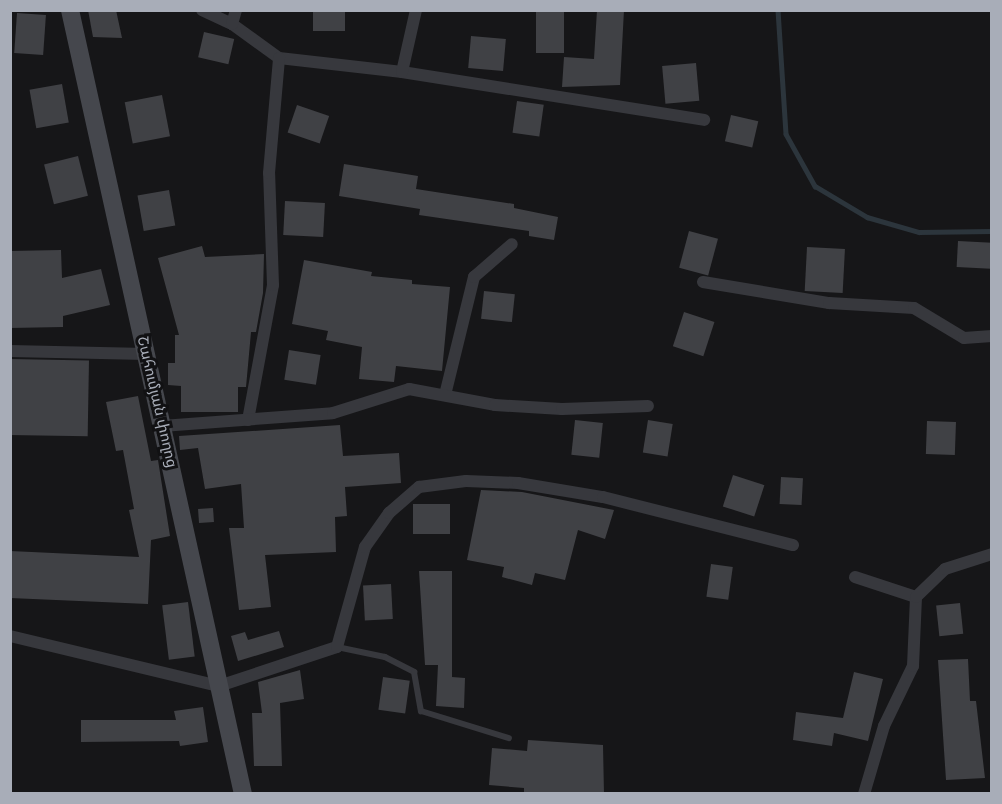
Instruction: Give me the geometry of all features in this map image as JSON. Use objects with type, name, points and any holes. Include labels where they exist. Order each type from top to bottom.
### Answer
[{"type":"main road","name":"Շահումյան փողոց","points":[[70,10],[243,794]]},
{"type":"street","points":[[202,10],[232,24],[279,58],[402,72],[704,120]]},
{"type":"street","points":[[232,24],[236,10]]},
{"type":"street","points":[[402,72],[416,10]]},
{"type":"street","points":[[248,420],[273,285],[269,173],[279,58]]},
{"type":"street","points":[[445,395],[474,277],[512,244]]},
{"type":"street","points":[[703,282],[817,302],[914,308],[964,338],[992,336]]},
{"type":"street","points":[[10,351],[146,354]]},
{"type":"street","points":[[162,426],[333,413],[409,390],[495,405],[562,409],[648,406]]},
{"type":"street","points":[[10,636],[219,686],[337,647],[365,547],[389,513],[419,487],[466,481],[519,483],[603,497],[793,545]]},
{"type":"street","points":[[864,794],[884,726],[914,666],[916,597],[945,568],[992,554]]},
{"type":"street","points":[[855,577],[916,597]]},
{"type":"lane","points":[[337,647],[385,657],[414,672],[421,711],[509,738]]},
{"type":"building","points":[[88,10],[116,10],[122,38],[93,37]]},
{"type":"building","points":[[313,10],[345,10],[345,31],[313,31]]},
{"type":"building","points":[[536,10],[564,10],[564,53],[536,53]]},
{"type":"building","points":[[597,10],[624,10],[620,85],[562,87],[564,57],[594,59]]},
{"type":"building","points":[[17,13],[46,15],[43,55],[14,53]]},
{"type":"building","points":[[204,32],[234,39],[228,64],[198,57]]},
{"type":"building","points":[[471,36],[506,39],[503,71],[468,68]]},
{"type":"building","points":[[696,63],[699,101],[665,104],[662,66]]},
{"type":"building","points":[[62,84],[69,122],[36,128],[30,90]]},
{"type":"building","points":[[162,95],[170,136],[133,143],[125,102]]},
{"type":"building","points":[[517,101],[544,105],[539,136],[513,133]]},
{"type":"building","points":[[297,105],[329,116],[320,143],[288,132]]},
{"type":"building","points":[[731,115],[758,121],[752,148],[725,141]]},
{"type":"building","points":[[78,156],[88,196],[54,204],[44,164]]},
{"type":"building","points":[[344,164],[418,176],[416,189],[514,204],[514,208],[558,217],[554,240],[529,236],[529,231],[419,215],[420,209],[339,196]]},
{"type":"building","points":[[169,190],[175,225],[144,231],[137,196]]},
{"type":"building","points":[[285,201],[325,203],[323,237],[283,235]]},
{"type":"building","points":[[689,231],[718,239],[708,275],[679,268]]},
{"type":"building","points":[[958,241],[992,243],[991,269],[957,267]]},
{"type":"building","points":[[202,246],[205,257],[264,254],[263,293],[256,332],[251,332],[246,387],[238,387],[238,412],[181,412],[181,386],[168,385],[168,363],[175,363],[175,335],[179,335],[158,258]]},
{"type":"building","points":[[807,247],[845,249],[843,293],[805,291]]},
{"type":"building","points":[[61,250],[62,278],[101,269],[110,305],[63,316],[63,327],[10,328],[10,251]]},
{"type":"building","points":[[304,260],[372,272],[371,276],[412,280],[412,284],[450,287],[442,371],[396,366],[394,382],[359,379],[362,347],[326,340],[328,331],[292,324]]},
{"type":"building","points":[[484,291],[515,294],[512,322],[481,319]]},
{"type":"building","points":[[684,312],[714,322],[703,356],[673,346]]},
{"type":"building","points":[[289,350],[321,355],[316,385],[284,380]]},
{"type":"building","points":[[10,359],[89,360],[88,436],[10,435]]},
{"type":"building","points":[[138,396],[151,461],[158,460],[170,536],[151,540],[148,604],[10,598],[10,551],[139,557],[129,510],[134,509],[123,450],[116,451],[106,402]]},
{"type":"building","points":[[575,420],[603,423],[599,458],[571,455]]},
{"type":"building","points":[[648,420],[673,424],[668,457],[643,453]]},
{"type":"building","points":[[927,421],[956,422],[955,455],[926,454]]},
{"type":"building","points":[[340,425],[343,456],[399,453],[401,483],[345,487],[347,516],[335,517],[336,552],[265,555],[271,607],[239,610],[229,528],[244,528],[241,484],[205,489],[198,448],[180,450],[179,436]]},
{"type":"building","points":[[733,475],[764,485],[754,517],[723,506]]},
{"type":"building","points":[[781,477],[803,478],[802,505],[780,504]]},
{"type":"building","points":[[481,490],[522,492],[614,510],[605,539],[578,530],[565,580],[535,573],[532,585],[502,577],[504,567],[467,560]]},
{"type":"building","points":[[413,504],[450,504],[450,534],[413,534]]},
{"type":"building","points":[[213,508],[214,522],[199,523],[198,509]]},
{"type":"building","points":[[711,564],[733,567],[728,600],[706,597]]},
{"type":"building","points":[[419,571],[452,571],[452,677],[465,678],[464,708],[436,706],[438,665],[425,665]]},
{"type":"building","points":[[391,584],[393,619],[365,620],[363,585]]},
{"type":"building","points":[[188,602],[195,657],[169,660],[162,605]]},
{"type":"building","points":[[960,603],[963,634],[939,636],[936,606]]},
{"type":"building","points":[[279,631],[284,647],[238,661],[231,636],[245,632],[248,640]]},
{"type":"building","points":[[968,659],[970,701],[976,701],[985,778],[946,780],[938,660]]},
{"type":"building","points":[[300,670],[304,699],[280,703],[282,766],[254,766],[252,713],[262,713],[258,682]]},
{"type":"building","points":[[854,672],[883,679],[868,741],[834,733],[832,746],[793,740],[796,712],[843,718]]},
{"type":"building","points":[[383,677],[410,681],[405,713],[378,710]]},
{"type":"building","points":[[203,707],[208,742],[180,746],[179,741],[81,742],[81,720],[176,720],[174,711]]},
{"type":"building","points":[[528,740],[603,745],[604,794],[524,794],[524,788],[489,785],[492,748],[527,751]]},
{"type":"waterway","points":[[778,10],[786,134],[815,186],[867,217],[919,232],[992,231]]}]
